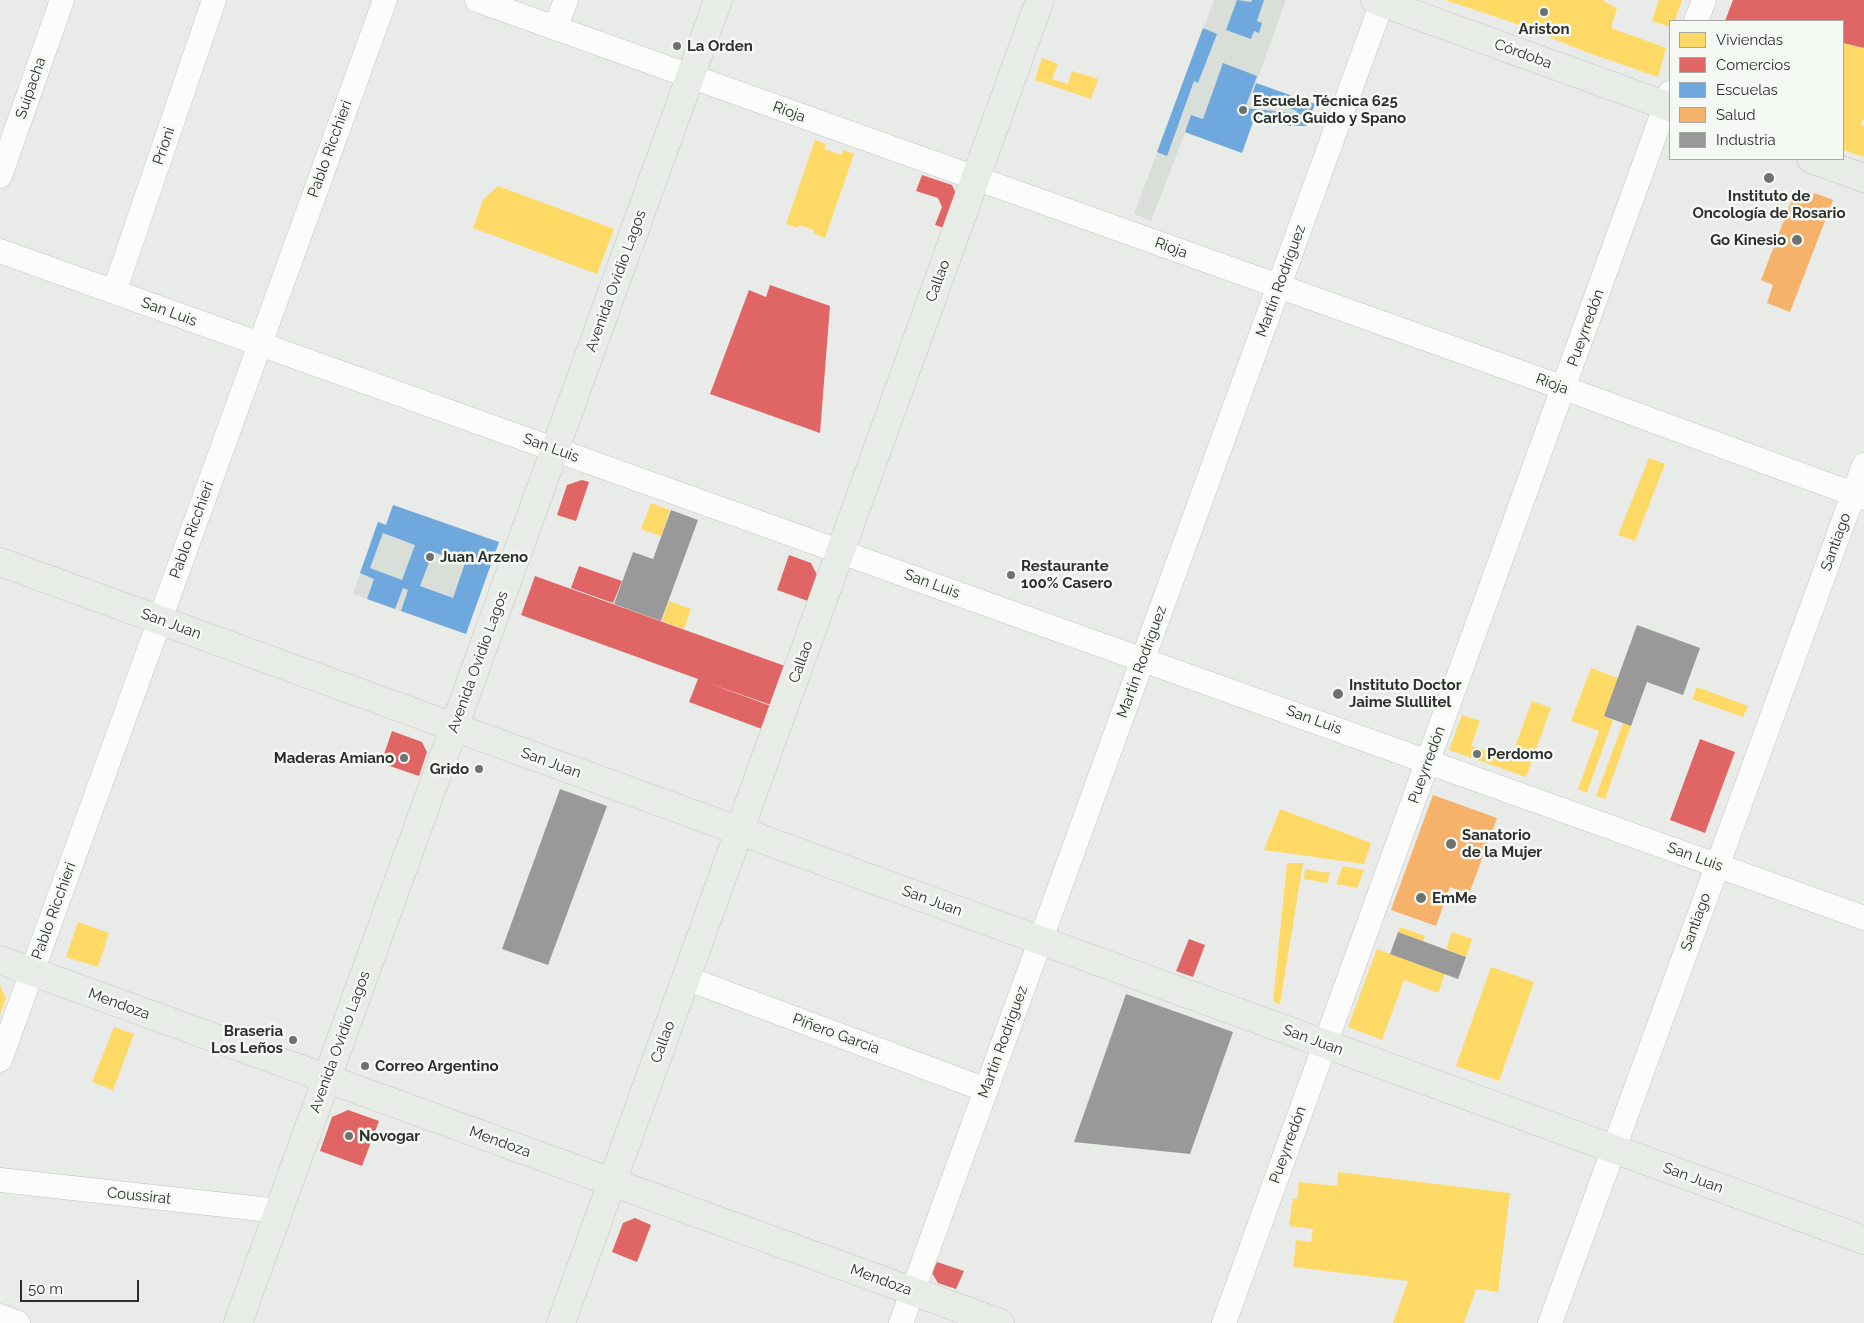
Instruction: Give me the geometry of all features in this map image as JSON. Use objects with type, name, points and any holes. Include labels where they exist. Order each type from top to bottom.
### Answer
[{"type":"main road","name":"Avenida Ovidio Lagos","points":[[238,1323],[718,0]]},
{"type":"main road","name":"Callao","points":[[561,1323],[1040,0]]},
{"type":"main road","name":"Córdoba","points":[[1380,1],[1669,102]]},
{"type":"main road","points":[[1814,160],[1864,178]]},
{"type":"main road","name":"San Juan","points":[[0,562],[1864,1240]]},
{"type":"main road","name":"Mendoza","points":[[0,960],[1000,1323]]},
{"type":"street","name":"Suipacha","points":[[0,176],[62,0]]},
{"type":"street","name":"Prioni","points":[[114,292],[214,0]]},
{"type":"street","name":"Pablo Ricchieri","points":[[0,1060],[384,0]]},
{"type":"street","name":"Rioja","points":[[477,0],[1564,388],[1859,496]]},
{"type":"street","points":[[556,28],[566,0]]},
{"type":"street","points":[[1696,20],[1704,0]]},
{"type":"street","name":"Martín Rodríguez","points":[[901,1323],[1279,286],[1380,1]]},
{"type":"street","name":"Pueyrredón","points":[[1224,1323],[1669,102]]},
{"type":"street","name":"San Luis","points":[[0,251],[1864,918]]},
{"type":"street","name":"Santiago","points":[[1550,1323],[1717,865],[1859,496],[1864,465]]},
{"type":"street","name":"Piñero García","points":[[686,978],[986,1090]]},
{"type":"street","name":"Coussirat","points":[[0,1180],[278,1211]]},
{"type":"street","points":[[0,1316],[18,1323]]},
{"type":"shaded area","name":"Escuela Técnica 625 Carlos Guido y Spano","points":[[1214,0],[1286,0],[1256,83],[1315,104],[1306,126],[1253,122],[1242,153],[1185,133],[1151,221],[1134,214]]},
{"type":"shaded area","name":"Juan Arzeno","points":[[393,505],[499,542],[466,634],[353,594],[378,522],[386,524]]},
{"type":"building: Viviendas","points":[[1445,0],[1605,0],[1604,2],[1617,8],[1611,28],[1666,48],[1658,77],[1586,52],[1514,23]]},
{"type":"building: Viviendas","points":[[1659,0],[1682,0],[1675,20],[1669,20],[1669,27],[1652,21]]},
{"type":"building: Viviendas","points":[[1844,43],[1864,48],[1864,118],[1861,125],[1864,126],[1864,157],[1844,150]]},
{"type":"building: Viviendas","points":[[1042,58],[1058,64],[1052,79],[1068,84],[1072,71],[1098,79],[1091,99],[1035,80]]},
{"type":"building: Viviendas","points":[[815,140],[826,144],[824,149],[842,155],[843,150],[854,154],[825,238],[813,233],[814,230],[799,225],[798,228],[786,224]]},
{"type":"building: Viviendas","points":[[498,186],[614,229],[597,274],[473,228],[483,200]]},
{"type":"building: Viviendas","points":[[1649,458],[1665,464],[1635,541],[1618,535]]},
{"type":"building: Viviendas","points":[[651,503],[670,510],[661,536],[641,529]]},
{"type":"building: Viviendas","points":[[669,601],[691,609],[684,629],[662,621]]},
{"type":"building: Viviendas","points":[[1591,668],[1618,678],[1604,716],[1613,720],[1587,793],[1578,789],[1599,731],[1571,721]]},
{"type":"building: Viviendas","points":[[1697,687],[1748,706],[1743,717],[1692,699]]},
{"type":"building: Viviendas","points":[[1532,701],[1551,708],[1526,777],[1449,750],[1462,715],[1480,721],[1471,746],[1487,751],[1488,749],[1497,753],[1499,749],[1512,755]]},
{"type":"building: Viviendas","points":[[1623,723],[1631,726],[1605,799],[1596,796]]},
{"type":"building: Viviendas","points":[[1280,809],[1371,843],[1364,864],[1264,850]]},
{"type":"building: Viviendas","points":[[1287,863],[1303,863],[1280,1004],[1273,1002]]},
{"type":"building: Viviendas","points":[[1343,866],[1364,870],[1357,888],[1336,884]]},
{"type":"building: Viviendas","points":[[1305,869],[1330,873],[1327,883],[1304,879]]},
{"type":"building: Viviendas","points":[[78,922],[109,933],[98,967],[66,957]]},
{"type":"building: Viviendas","points":[[1400,927],[1425,936],[1423,941],[1398,932]]},
{"type":"building: Viviendas","points":[[1452,932],[1472,939],[1466,957],[1446,949]]},
{"type":"building: Viviendas","points":[[1377,949],[1445,974],[1438,993],[1404,980],[1382,1040],[1348,1027]]},
{"type":"building: Viviendas","points":[[1491,967],[1534,982],[1499,1081],[1456,1066]]},
{"type":"building: Viviendas","points":[[0,986],[6,998],[0,1014]]},
{"type":"building: Viviendas","points":[[114,1027],[134,1034],[113,1090],[92,1082]]},
{"type":"building: Viviendas","points":[[1338,1172],[1510,1193],[1498,1292],[1476,1289],[1464,1323],[1393,1323],[1408,1281],[1293,1267],[1296,1240],[1311,1242],[1313,1229],[1289,1226],[1293,1198],[1297,1199],[1299,1182],[1337,1186]]},
{"type":"building: Comercios","points":[[1733,0],[1864,0],[1864,48],[1844,43],[1844,20],[1725,20]]},
{"type":"building: Comercios","points":[[922,175],[952,185],[959,200],[947,229],[935,225],[942,207],[938,198],[916,191]]},
{"type":"building: Comercios","points":[[770,285],[830,306],[820,433],[710,394],[749,290],[766,297]]},
{"type":"building: Comercios","points":[[582,480],[589,482],[576,521],[557,515],[567,485]]},
{"type":"building: Comercios","points":[[789,555],[811,563],[817,575],[808,601],[777,590]]},
{"type":"building: Comercios","points":[[579,566],[622,581],[613,603],[571,588]]},
{"type":"building: Comercios","points":[[535,576],[785,666],[771,705],[705,682],[771,706],[762,729],[689,702],[698,679],[521,615]]},
{"type":"building: Comercios","name":"Maderas Amiano","points":[[392,731],[422,742],[427,752],[419,776],[381,763]]},
{"type":"building: Comercios","points":[[1700,739],[1735,752],[1705,833],[1670,820]]},
{"type":"building: Comercios","points":[[1189,939],[1205,945],[1193,977],[1176,971]]},
{"type":"building: Comercios","name":"Novogar","points":[[348,1110],[379,1121],[362,1166],[320,1151],[332,1117]]},
{"type":"building: Comercios","points":[[635,1218],[651,1225],[637,1262],[612,1252],[623,1223]]},
{"type":"building: Comercios","points":[[937,1262],[964,1271],[956,1289],[938,1283],[932,1273]]},
{"type":"building: Escuelas","points":[[1237,0],[1251,2],[1252,0],[1264,0],[1257,21],[1262,23],[1259,33],[1254,31],[1251,39],[1226,30]]},
{"type":"building: Escuelas","points":[[1203,28],[1217,34],[1198,83],[1194,81],[1167,156],[1157,152]]},
{"type":"building: Escuelas","points":[[1223,63],[1257,76],[1245,108],[1292,113],[1291,126],[1253,122],[1242,153],[1185,132],[1191,115],[1203,119]]},
{"type":"building: Escuelas","points":[[1256,83],[1315,104],[1306,126],[1294,126],[1297,111],[1252,95]]},
{"type":"building: Escuelas","name":"Juan Arzeno","points":[[393,505],[499,542],[466,634],[401,611],[408,590],[403,588],[395,609],[367,599],[374,579],[360,573],[378,522],[386,525]],"holes":[[[383,533],[415,545],[402,580],[370,568]],[[433,552],[465,563],[453,598],[420,586]]]},
{"type":"building: Salud","name":"Go Kinesio","points":[[1814,193],[1833,200],[1790,312],[1767,303],[1773,285],[1761,280],[1794,194],[1812,201]]},
{"type":"building: Salud","name":"Sanatorio de la Mujer","points":[[1433,795],[1497,818],[1469,894],[1450,887],[1436,926],[1391,910]]},
{"type":"building: Industria","points":[[671,510],[698,520],[661,621],[614,604],[633,552],[653,559]]},
{"type":"building: Industria","points":[[1637,625],[1700,648],[1683,695],[1647,682],[1631,726],[1604,716]]},
{"type":"building: Industria","points":[[560,789],[607,806],[548,965],[502,949]]},
{"type":"building: Industria","points":[[1398,932],[1466,957],[1458,979],[1390,954]]},
{"type":"building: Industria","points":[[1126,994],[1233,1032],[1190,1154],[1074,1142]]},
{"type":"place","name":"Ariston","points":[[1544,12]]},
{"type":"place","name":"La Orden","points":[[677,46]]},
{"type":"place","name":"Escuela Técnica 625 Carlos Guido y Spano","points":[[1243,110]]},
{"type":"place","name":"Instituto de Oncología de Rosario","points":[[1769,178]]},
{"type":"place","name":"Go Kinesio","points":[[1797,240]]},
{"type":"place","name":"Juan Arzeno","points":[[430,557]]},
{"type":"place","name":"Restaurante 100% Casero","points":[[1011,575]]},
{"type":"place","name":"Instituto Doctor Jaime Slullitel","points":[[1338,694]]},
{"type":"place","name":"Perdomo","points":[[1477,754]]},
{"type":"place","name":"Maderas Amiano","points":[[404,758]]},
{"type":"place","name":"Grido","points":[[479,769]]},
{"type":"place","name":"Sanatorio de la Mujer","points":[[1451,844]]},
{"type":"place","name":"EmMe","points":[[1421,898]]},
{"type":"place","name":"Braseria Los Leños","points":[[293,1040]]},
{"type":"place","name":"Correo Argentino","points":[[365,1066]]},
{"type":"place","name":"Novogar","points":[[349,1136]]}]
